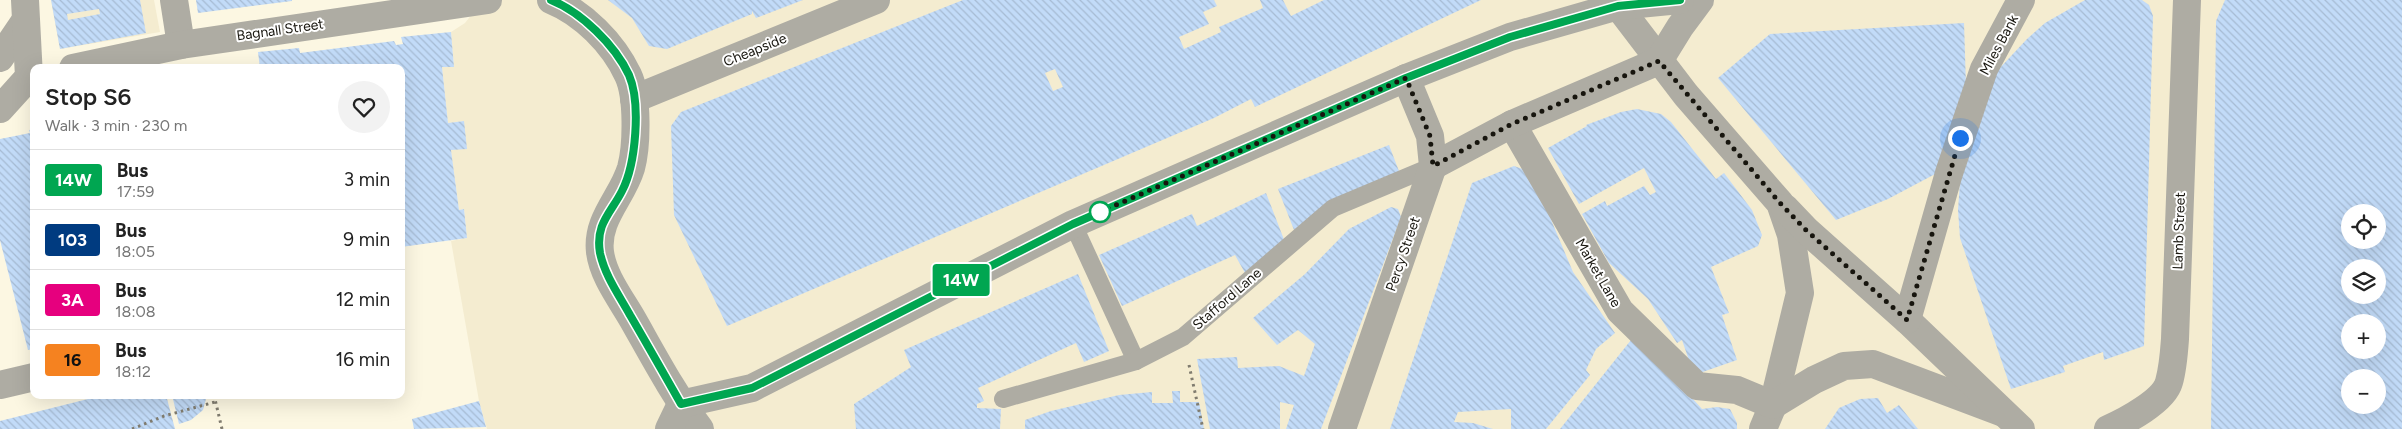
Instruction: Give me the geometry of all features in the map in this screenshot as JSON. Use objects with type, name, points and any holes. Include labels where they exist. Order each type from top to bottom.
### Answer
[{"type":"street","points":[[174,0],[181,45]]},
{"type":"street","name":"Bagnall Street","points":[[92,64],[181,45],[488,0]]},
{"type":"street","points":[[551,0],[565,6],[595,30],[629,76],[634,99],[635,128],[631,166],[622,191],[608,212],[600,232],[600,252],[608,278],[681,404],[700,429]]},
{"type":"street","name":"Cheapside","points":[[634,99],[876,0]]},
{"type":"street","points":[[681,404],[752,388],[1073,224],[1406,78],[1510,37],[1615,3],[1680,0]]},
{"type":"street","points":[[1433,166],[1512,124],[1659,61],[1680,27],[1700,0]]},
{"type":"street","name":"Miles Bank","points":[[1907,320],[1949,173],[1984,69],[2022,0]]},
{"type":"street","name":"Lamb Street","points":[[2108,429],[2146,409],[2169,384],[2171,374],[2175,339],[2187,0]]},
{"type":"street","points":[[1615,3],[1659,61],[1780,203],[1806,230],[1907,320],[2012,421]]},
{"type":"street","points":[[0,58],[25,10]]},
{"type":"street","points":[[25,10],[30,65]]},
{"type":"street","points":[[0,109],[30,77]]},
{"type":"street","name":"Percy Street","points":[[1342,429],[1433,166],[1430,136],[1406,78]]},
{"type":"street","name":"Market Lane","points":[[1512,124],[1620,311],[1697,386],[1737,390],[1768,417]]},
{"type":"street","points":[[1768,417],[1800,293],[1791,235],[1780,203]]},
{"type":"street","points":[[1768,417],[1814,380],[1844,366],[1873,364],[2012,421]]},
{"type":"street","points":[[0,385],[30,378]]},
{"type":"street","points":[[669,429],[681,404]]},
{"type":"lane","name":"Stafford Lane","points":[[1003,400],[1136,361],[1183,337],[1333,208],[1433,166]]},
{"type":"lane","points":[[1073,224],[1136,361]]},
{"type":"path","points":[[1183,337],[1203,429]]},
{"type":"path","points":[[215,399],[222,429]]},
{"type":"path","points":[[132,429],[164,416],[215,402]]},
{"type":"shaded area","points":[[51,0],[154,0],[160,32],[60,49]]},
{"type":"shaded area","points":[[483,0],[2402,0],[2402,429],[487,429],[479,401],[451,241],[467,238],[464,209],[459,210],[451,150],[463,121],[448,123],[442,67],[454,66],[451,32],[465,23]]},
{"type":"building","points":[[51,0],[140,0],[146,33],[60,49]],"holes":[[[99,9],[100,14],[68,20],[67,14]]]},
{"type":"building","points":[[196,0],[292,0],[292,1],[198,13]]},
{"type":"building","points":[[608,0],[803,0],[756,18],[752,11],[752,14],[667,49],[649,46],[632,18]]},
{"type":"building","points":[[963,0],[1214,0],[1217,6],[1203,12],[1209,24],[1179,37],[1184,49],[1221,32],[1219,27],[1263,8],[1260,0],[1283,0],[1291,16],[1324,0],[1481,0],[1255,107],[1251,99],[1214,118],[727,326],[674,215],[671,126],[681,112]],"holes":[[[1055,69],[1063,87],[1053,91],[1045,73]]]},
{"type":"building","points":[[2085,0],[2142,0],[2149,5],[2153,16],[2144,346],[2104,360],[2103,352],[2063,366],[2065,372],[2011,389],[1960,238],[1958,210],[1960,182],[1997,71],[2045,23]]},
{"type":"building","points":[[2225,0],[2402,0],[2402,429],[2211,429],[2216,21]]},
{"type":"building","points":[[1964,23],[1966,86],[1939,172],[1888,199],[1836,220],[1718,78],[1770,34]]},
{"type":"building","points":[[451,32],[454,67],[442,67],[448,123],[464,121],[467,149],[451,150],[459,210],[464,209],[467,238],[405,246],[405,64],[260,64],[258,52],[299,48],[300,53],[394,41],[396,45],[403,44],[401,37]]},
{"type":"building","points":[[1637,109],[1661,114],[1671,122],[1716,179],[1724,173],[1752,210],[1762,235],[1758,246],[1711,267],[1729,313],[1722,315],[1737,360],[1694,375],[1682,340],[1677,343],[1648,299],[1609,263],[1582,214],[1605,201],[1607,206],[1644,186],[1650,195],[1656,192],[1644,168],[1579,204],[1548,148],[1586,125],[1621,112]]},
{"type":"building","points":[[30,133],[30,350],[28,350],[0,240],[0,139]]},
{"type":"building","points":[[1389,145],[1402,179],[1361,203],[1294,230],[1278,189]]},
{"type":"building","points":[[1514,166],[1531,172],[1573,272],[1615,333],[1596,349],[1586,370],[1590,375],[1546,429],[1511,429],[1511,409],[1458,412],[1454,422],[1473,423],[1493,429],[1390,429],[1472,183]]},
{"type":"building","points":[[1266,193],[1288,250],[1245,273],[1235,255],[1122,306],[1099,255],[1192,214],[1197,226]]},
{"type":"building","points":[[1391,207],[1398,209],[1401,217],[1321,429],[1286,429],[1294,405],[1280,402],[1280,429],[1210,429],[1197,359],[1237,357],[1238,368],[1279,366],[1304,376],[1315,344],[1298,330],[1277,345],[1253,318],[1305,274],[1349,229]]},
{"type":"building","points":[[1078,274],[1109,351],[1084,362],[1076,343],[978,388],[984,401],[977,404],[977,408],[1001,409],[1000,429],[856,429],[854,404],[911,367],[904,350]]},
{"type":"building","points":[[1635,335],[1702,409],[1717,407],[1730,409],[1737,423],[1737,429],[1560,429]]},
{"type":"building","points":[[1172,391],[1180,391],[1180,402],[1199,402],[1204,429],[1025,429],[1025,420],[1051,411],[1119,395],[1152,392],[1152,403],[1173,403]]},
{"type":"building","points":[[1878,398],[1887,413],[1899,405],[1918,429],[1825,429],[1839,408],[1860,399]]},
{"type":"building","points":[[88,399],[167,399],[175,429],[0,429],[0,421]]},
{"type":"building","points":[[173,399],[206,399],[203,410],[191,420],[179,424]]},
{"type":"building","points":[[479,401],[486,427],[414,429],[412,419]]},
{"type":"bus line","name":"14W","points":[[551,0],[565,6],[589,23],[612,50],[629,76],[634,99],[635,128],[631,166],[622,191],[608,212],[600,232],[600,252],[608,278],[681,404],[752,388],[1073,224],[1406,78],[1510,37],[1618,6],[1680,0]]},
{"type":"route","points":[[1100,212],[1406,78],[1430,136],[1433,166],[1512,124],[1659,61],[1686,95],[1780,203],[1806,230],[1907,320],[1960,138]]}]
